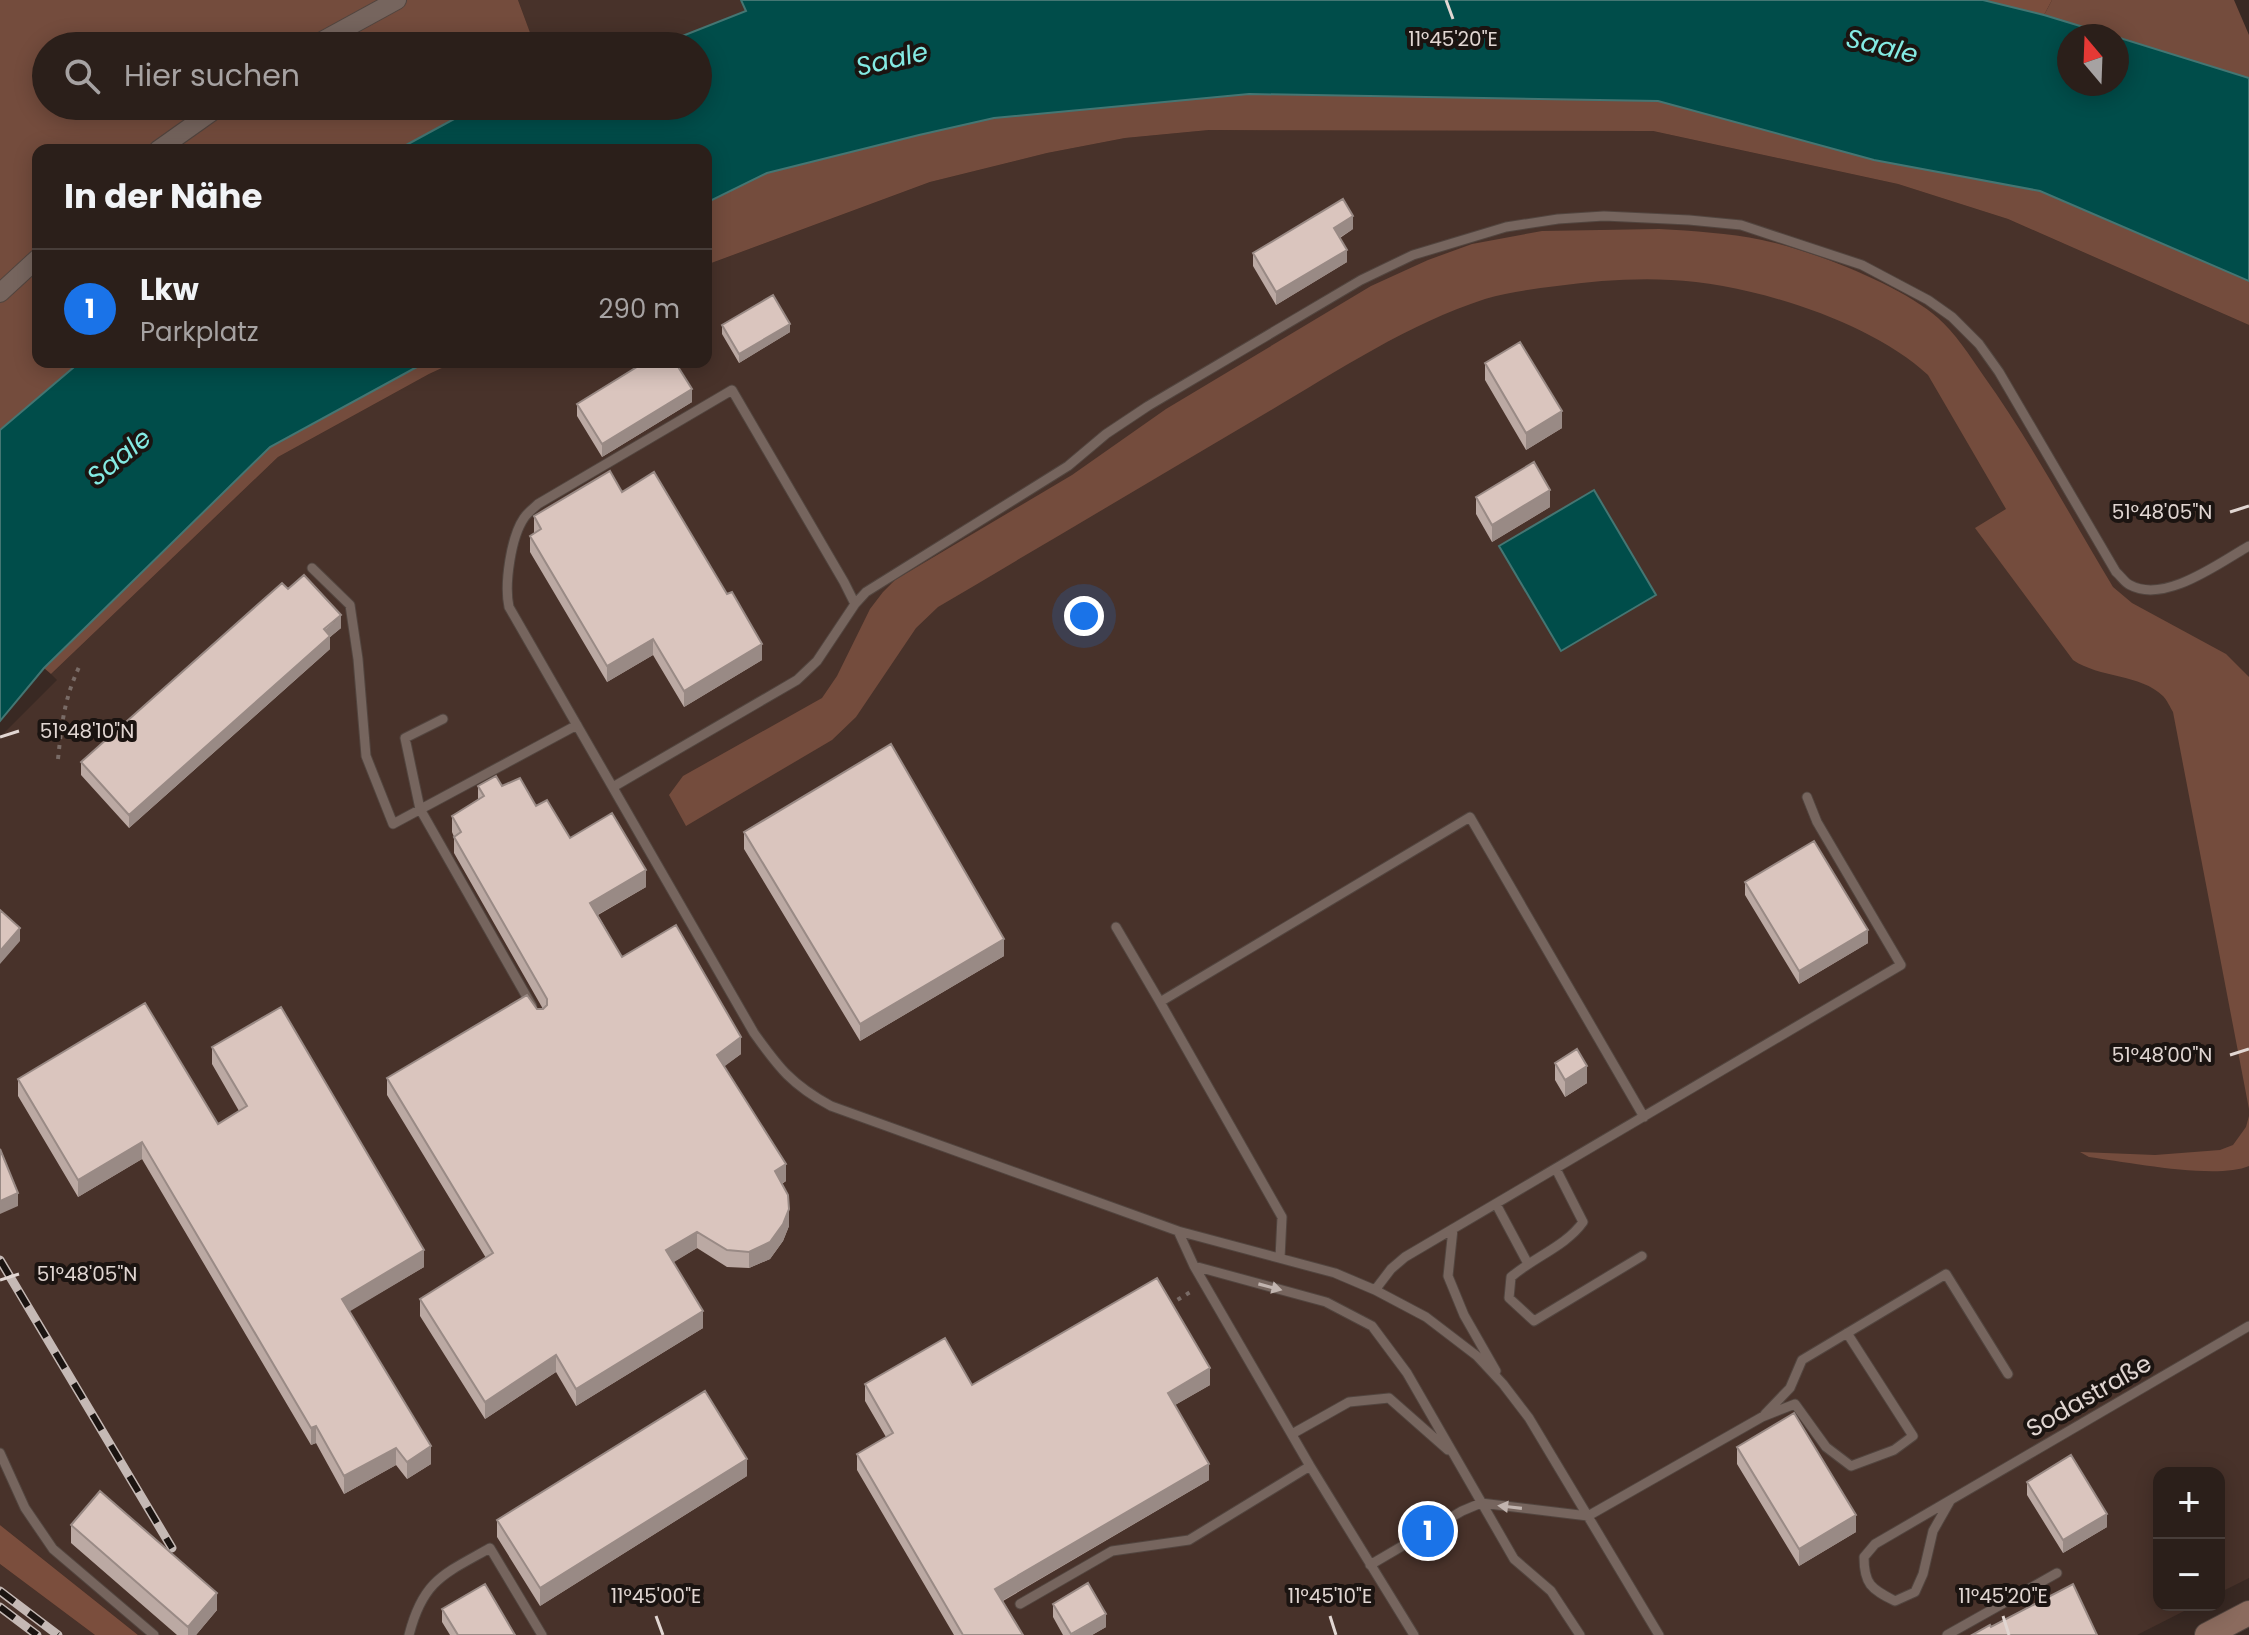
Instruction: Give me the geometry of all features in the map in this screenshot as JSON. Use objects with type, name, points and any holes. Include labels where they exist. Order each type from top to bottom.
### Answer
[{"type":"main road","points":[[2207,1635],[2249,1613]]},
{"type":"street","points":[[339,32],[397,0]]},
{"type":"street","points":[[166,144],[200,120]]},
{"type":"street","points":[[0,293],[32,264]]},
{"type":"lane","points":[[613,787],[797,680],[817,661],[866,592],[1068,466],[1106,434],[1148,406],[1361,280],[1413,255],[1506,227],[1558,219],[1604,216],[1741,225],[1810,246],[1896,281],[1952,317],[1979,344],[1999,372],[2116,572],[2129,585],[2148,590],[2169,588],[2192,579],[2249,546]]},
{"type":"lane","points":[[855,604],[732,390],[538,504],[525,516],[519,528],[507,581],[509,607],[754,1033],[780,1069],[804,1091],[831,1106],[1178,1231],[1335,1273],[1426,1317],[1477,1356],[1529,1418],[1659,1635]]},
{"type":"lane","points":[[312,568],[350,605],[366,756],[393,824],[577,725]]},
{"type":"lane","points":[[443,719],[405,738],[420,809],[540,1019]]},
{"type":"lane","points":[[1375,1290],[1405,1257],[1901,965],[1817,822],[1807,797]]},
{"type":"lane","points":[[1160,1002],[1470,817],[1644,1117]]},
{"type":"lane","points":[[1116,927],[1282,1217],[1280,1258]]},
{"type":"lane","points":[[1556,1169],[1583,1222],[1573,1236],[1527,1262],[1511,1277],[1509,1298],[1534,1321],[1642,1256]]},
{"type":"lane","points":[[1496,1204],[1527,1262]]},
{"type":"lane","points":[[1453,1229],[1448,1276],[1464,1315],[1503,1384]]},
{"type":"lane","points":[[1178,1231],[1194,1266],[1310,1466],[1414,1635]]},
{"type":"lane","points":[[1194,1266],[1326,1302],[1372,1326],[1407,1373],[1514,1559],[1551,1591],[1580,1635]]},
{"type":"lane","points":[[1762,1417],[1790,1388],[1802,1360],[1946,1274],[2008,1374]]},
{"type":"lane","name":"Sodastraße","points":[[1950,1501],[1933,1531],[1923,1574],[1915,1592],[1895,1601],[1877,1592],[1864,1577],[1864,1557],[1875,1544],[2249,1326]]},
{"type":"lane","points":[[1370,1565],[1481,1503],[1588,1516],[1762,1417],[1795,1404],[1826,1447],[1851,1466],[1894,1450],[1913,1436],[1847,1333]]},
{"type":"lane","points":[[1292,1434],[1349,1402],[1389,1398],[1457,1457]]},
{"type":"lane","points":[[0,1453],[25,1508],[53,1549],[154,1635]]},
{"type":"lane","points":[[1020,1604],[1112,1551],[1189,1540],[1310,1466]]},
{"type":"lane","points":[[409,1635],[415,1612],[436,1580],[490,1548],[542,1635]]},
{"type":"lane","points":[[1947,1635],[2057,1573]]},
{"type":"path","points":[[58,759],[64,706],[80,665]]},
{"type":"path","points":[[1158,1311],[1205,1284]]},
{"type":"shaded area","points":[[0,0],[518,0],[530,32],[32,32],[32,120],[452,120],[408,144],[32,144],[32,368],[73,368],[0,430]]},
{"type":"shaded area","points":[[518,0],[741,0],[746,11],[693,32],[530,32]]},
{"type":"shaded area","points":[[1983,0],[2052,0],[2044,15]]},
{"type":"shaded area","points":[[2052,0],[2234,0],[2249,35],[2249,78],[2129,41],[2129,24],[2073,24],[2044,15]]},
{"type":"shaded area","points":[[1249,94],[1658,101],[1874,160],[2041,191],[2249,281],[2249,325],[2008,219],[1898,184],[1653,131],[1209,130],[1125,138],[1047,153],[930,182],[712,263],[712,200],[767,173],[994,118]]},
{"type":"shaded area","points":[[1209,130],[1653,131],[1898,184],[2008,219],[2249,325],[2249,1578],[2225,1590],[2225,1467],[2153,1467],[2153,1611],[2184,1611],[2137,1635],[138,1635],[0,1525],[0,737],[57,680],[51,674],[278,457],[442,368],[712,368],[712,263],[930,182],[1047,153],[1125,138]]},
{"type":"shaded area","points":[[1659,229],[1736,236],[1782,245],[1879,281],[1938,318],[2001,400],[2113,587],[2132,603],[2226,654],[2249,677],[2249,1109],[2173,712],[2167,702],[2154,689],[2143,684],[2083,666],[2073,660],[1975,528],[2006,509],[1928,375],[1904,356],[1842,322],[1807,308],[1736,289],[1642,279],[1530,290],[1485,299],[1398,336],[938,607],[916,628],[856,717],[832,740],[686,826],[669,795],[683,776],[822,698],[837,676],[870,609],[895,580],[1072,475],[1166,409],[1371,286],[1428,260],[1472,244],[1542,231]]},
{"type":"shaded area","points":[[415,368],[442,368],[278,457],[51,674],[44,668],[270,447]]},
{"type":"shaded area","points":[[2249,1116],[2249,1166],[2234,1170],[2171,1169],[2089,1157],[2080,1152],[2155,1155],[2220,1150],[2233,1145],[2246,1127]]},
{"type":"shaded area","points":[[0,1525],[138,1635],[95,1635],[0,1564]]},
{"type":"shaded area","points":[[0,1564],[95,1635],[0,1635]]},
{"type":"water","name":"Saale","points":[[741,0],[1983,0],[2074,24],[2057,24],[2057,96],[2129,96],[2129,41],[2249,78],[2249,281],[2040,191],[1874,160],[1658,101],[1249,94],[994,118],[767,173],[712,200],[712,144],[408,144],[452,120],[712,120],[712,32],[693,32],[746,11]]},
{"type":"water","name":"Saale","points":[[73,368],[415,368],[270,447],[44,668],[0,721],[0,430]]},
{"type":"water","points":[[1594,490],[1656,595],[1561,651],[1499,546]]},
{"type":"building","points":[[1343,199],[1353,216],[1334,228],[1347,250],[1276,292],[1253,253]]},
{"type":"building","points":[[773,295],[790,324],[739,354],[722,325]]},
{"type":"building","points":[[1520,342],[1562,411],[1526,433],[1485,363]]},
{"type":"building","points":[[635,368],[679,368],[692,389],[602,444],[577,404]]},
{"type":"building","points":[[1534,462],[1550,490],[1492,525],[1476,497]]},
{"type":"building","points":[[610,471],[622,492],[654,472],[727,594],[732,592],[762,644],[684,691],[653,639],[607,666],[530,536],[541,529],[534,516]]},
{"type":"building","points":[[304,575],[341,615],[324,629],[330,636],[129,815],[81,762],[282,583],[288,589]]},
{"type":"building","points":[[891,744],[1004,939],[860,1024],[744,832]]},
{"type":"building","points":[[496,776],[502,786],[520,778],[536,806],[547,800],[570,838],[612,813],[646,870],[590,903],[622,957],[676,925],[741,1037],[717,1055],[786,1164],[775,1171],[788,1195],[789,1209],[770,1242],[749,1252],[727,1250],[697,1232],[666,1250],[703,1311],[576,1389],[556,1355],[485,1402],[420,1299],[493,1253],[387,1078],[527,995],[537,1009],[547,1005],[547,999],[454,837],[461,832],[452,816],[484,796],[478,786]]},
{"type":"building","points":[[1814,841],[1868,930],[1799,971],[1745,882]]},
{"type":"building","points":[[0,910],[20,928],[0,951]]},
{"type":"building","points":[[145,1003],[218,1124],[247,1106],[212,1047],[281,1007],[424,1250],[342,1299],[431,1446],[407,1462],[396,1448],[344,1476],[316,1426],[311,1428],[142,1142],[78,1180],[18,1079]]},
{"type":"building","points":[[1577,1049],[1587,1066],[1565,1080],[1555,1063]]},
{"type":"building","points":[[0,1149],[18,1193],[0,1201]]},
{"type":"building","points":[[1157,1278],[1210,1368],[1168,1393],[1209,1464],[995,1589],[1023,1635],[963,1635],[857,1454],[893,1433],[865,1384],[945,1338],[972,1385]]},
{"type":"building","points":[[705,1391],[747,1459],[540,1588],[497,1520]]},
{"type":"building","points":[[1794,1413],[1856,1515],[1799,1549],[1737,1447]]},
{"type":"building","points":[[2071,1455],[2107,1514],[2063,1540],[2027,1482]]},
{"type":"building","points":[[100,1491],[217,1593],[188,1627],[71,1525]]},
{"type":"building","points":[[1088,1583],[1106,1614],[1071,1634],[1053,1604]]},
{"type":"building","points":[[485,1584],[515,1635],[458,1635],[442,1609]]},
{"type":"building","points":[[2073,1584],[2097,1635],[1972,1635],[1991,1627]]},
{"type":"railway","points":[[0,1260],[172,1548]]},
{"type":"railway","points":[[0,1591],[58,1635]]},
{"type":"railway","points":[[0,1607],[37,1635]]},
{"type":"place","name":"Lkw","points":[[1428,1531]]}]
